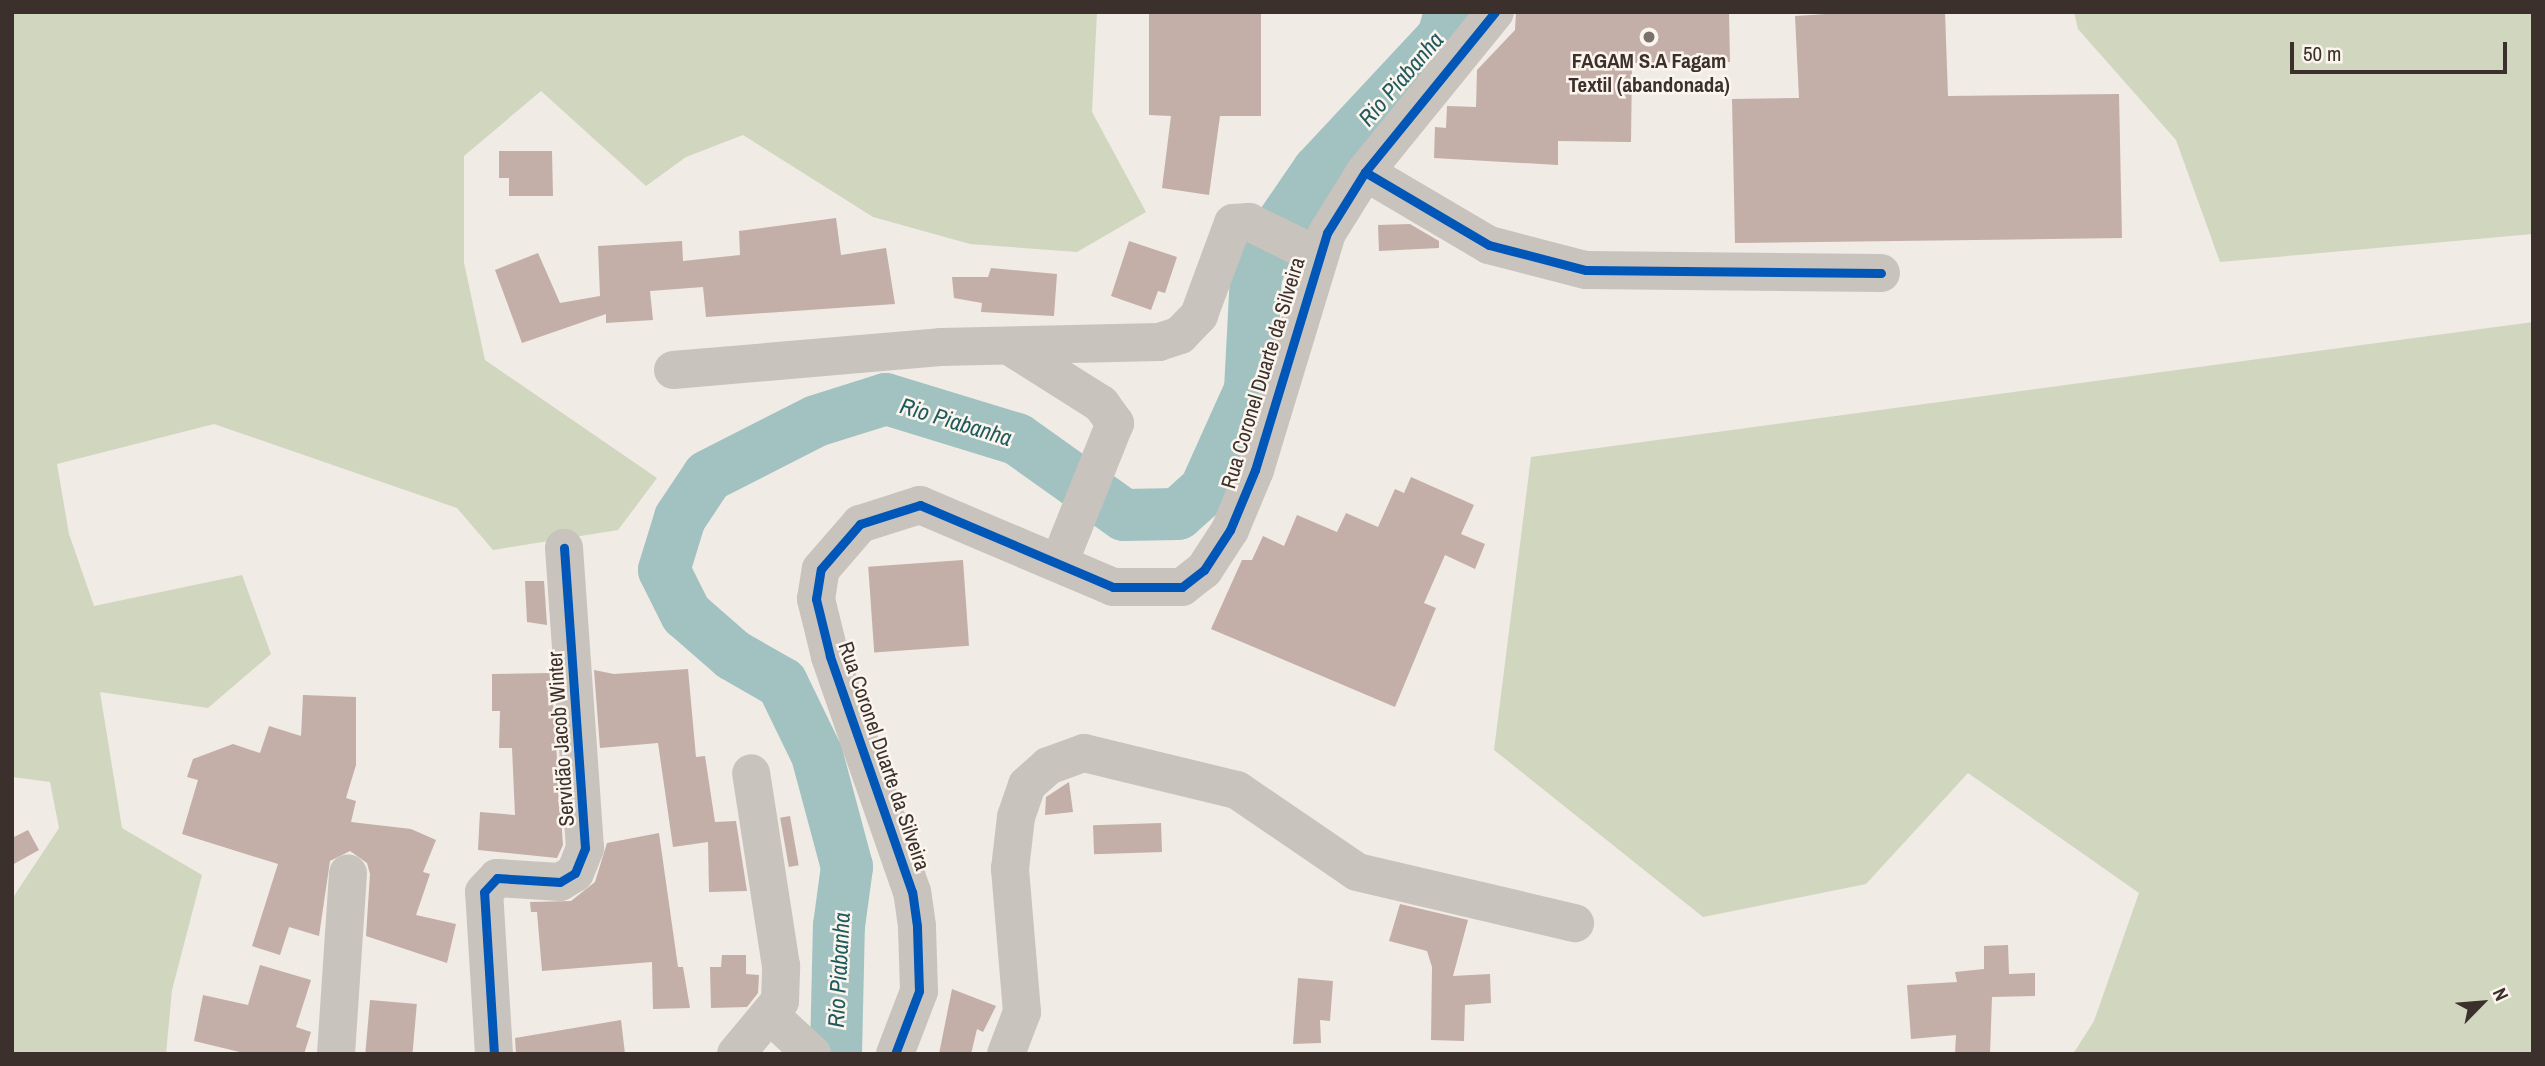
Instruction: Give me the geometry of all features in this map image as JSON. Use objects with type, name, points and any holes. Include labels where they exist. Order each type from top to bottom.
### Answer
[{"type":"street","name":"Rua Coronel Duarte da Silveira","points":[[895,1054],[919,991],[917,926],[912,892],[830,656],[816,599],[821,569],[860,524],[919,505],[1113,587],[1155,590],[1182,587],[1204,570],[1230,530],[1255,470],[1305,248],[1495,12]]},
{"type":"street","points":[[1365,172],[1489,246],[1586,270],[1881,273]]},
{"type":"street","points":[[673,370],[1009,346],[1144,344],[1180,335],[1199,316],[1229,227],[1249,222],[1305,248]]},
{"type":"street","points":[[1009,346],[1101,404],[1115,423],[1059,563]]},
{"type":"street","name":"Servidão Jacob Winter","points":[[494,1054],[484,892],[497,878],[560,882],[575,873],[585,848],[564,548]]},
{"type":"street","points":[[1006,1054],[1022,1012],[1010,869],[1016,817],[1027,785],[1048,766],[1084,753],[1237,790],[1357,873],[1575,923]]},
{"type":"street","points":[[736,1054],[793,1035],[780,1001],[781,966],[751,773]]},
{"type":"street","points":[[336,1054],[348,873]]},
{"type":"green space","points":[[12,12],[1097,12],[1092,112],[1146,212],[1077,252],[970,244],[873,217],[743,135],[686,157],[646,186],[541,91],[464,156],[464,263],[485,360],[657,478],[618,530],[493,550],[457,508],[214,424],[57,464],[69,534],[94,606],[242,575],[271,654],[208,708],[100,692],[122,828],[202,875],[172,990],[166,1054],[12,1054],[12,899],[59,828],[50,782],[12,777]]},
{"type":"green space","points":[[2074,12],[2533,12],[2533,234],[2220,262],[2176,140],[2078,29]]},
{"type":"green space","points":[[2533,322],[2533,1054],[2073,1054],[2094,1021],[2139,893],[1968,773],[1866,884],[1703,917],[1494,750],[1531,457]]},
{"type":"building","points":[[1149,12],[1261,12],[1261,116],[1220,116],[1209,195],[1162,188],[1171,116],[1149,115]]},
{"type":"building","points":[[1516,12],[1729,12],[1730,62],[1632,63],[1631,142],[1558,141],[1558,165],[1434,158],[1435,127],[1446,128],[1447,106],[1476,107],[1477,70],[1515,30]]},
{"type":"building","points":[[1858,12],[1945,12],[1948,96],[2119,94],[2122,238],[1735,243],[1732,99],[1799,98],[1795,16]]},
{"type":"building","points":[[499,151],[552,151],[553,196],[509,196],[509,178],[499,178]]},
{"type":"building","points":[[836,218],[841,255],[886,248],[895,304],[706,317],[703,287],[650,291],[653,320],[606,323],[606,314],[522,343],[495,270],[538,253],[560,303],[600,296],[598,246],[682,241],[683,261],[740,255],[739,231]]},
{"type":"building","points":[[1410,224],[1439,241],[1439,248],[1379,251],[1378,225]]},
{"type":"building","points":[[1129,241],[1177,257],[1165,293],[1158,291],[1151,310],[1111,296]]},
{"type":"building","points":[[991,268],[1057,274],[1054,316],[981,312],[982,303],[954,298],[952,277],[988,277]]},
{"type":"building","points":[[1411,477],[1474,505],[1461,534],[1485,544],[1475,569],[1445,555],[1424,603],[1436,608],[1395,707],[1211,629],[1242,560],[1252,560],[1263,536],[1284,546],[1297,515],[1337,532],[1346,513],[1378,527],[1395,489],[1404,493]]},
{"type":"building","points":[[963,560],[969,646],[874,652],[868,567]]},
{"type":"building","points":[[525,581],[544,581],[547,625],[527,622]]},
{"type":"building","points":[[688,669],[696,757],[705,756],[715,822],[736,821],[747,891],[709,892],[708,842],[673,847],[658,743],[600,748],[594,670],[614,674]]},
{"type":"building","points":[[551,673],[563,845],[557,858],[478,850],[480,812],[515,815],[512,748],[499,748],[500,711],[492,711],[492,674]]},
{"type":"building","points":[[303,695],[356,697],[356,765],[346,798],[356,801],[351,822],[411,829],[436,840],[423,872],[430,874],[416,915],[456,924],[447,963],[366,936],[370,874],[367,863],[350,851],[330,861],[319,936],[289,927],[280,955],[252,946],[278,864],[182,834],[198,780],[187,777],[193,759],[233,744],[260,753],[269,726],[301,736]]},
{"type":"building","points":[[1069,782],[1073,812],[1045,815],[1046,797]]},
{"type":"building","points":[[790,816],[799,865],[789,867],[780,818]]},
{"type":"building","points":[[1161,823],[1162,852],[1094,854],[1093,825]]},
{"type":"building","points":[[28,830],[39,850],[12,865],[12,838]]},
{"type":"building","points":[[659,833],[678,967],[683,967],[690,1008],[653,1009],[652,962],[542,971],[537,912],[531,912],[530,902],[571,901],[595,882],[607,843]]},
{"type":"building","points":[[1400,904],[1468,920],[1453,976],[1490,974],[1491,1003],[1465,1005],[1464,1041],[1431,1040],[1432,967],[1427,951],[1389,941]]},
{"type":"building","points":[[2008,945],[2009,974],[2035,973],[2035,996],[1992,997],[1990,1054],[1955,1054],[1956,1035],[1911,1039],[1907,985],[1957,982],[1955,972],[1984,969],[1984,946]]},
{"type":"building","points":[[722,955],[746,955],[746,974],[759,975],[758,993],[747,1007],[711,1008],[710,967],[721,967]]},
{"type":"building","points":[[260,965],[311,980],[296,1027],[311,1032],[304,1054],[248,1054],[194,1041],[203,995],[248,1005]]},
{"type":"building","points":[[1298,978],[1333,981],[1330,1021],[1320,1020],[1321,1043],[1293,1044]]},
{"type":"building","points":[[952,989],[996,1006],[983,1032],[977,1029],[971,1054],[939,1054]]},
{"type":"building","points":[[370,1000],[417,1004],[412,1054],[365,1054]]},
{"type":"building","points":[[621,1020],[625,1054],[516,1054],[515,1038]]},
{"type":"waterway","name":"Rio Piabanha","points":[[836,1054],[839,926],[847,867],[817,755],[782,683],[733,655],[686,614],[664,570],[680,518],[708,476],[816,421],[886,399],[1017,439],[1124,515],[1178,514],[1205,490],[1250,390],[1256,277],[1270,241],[1318,171],[1443,37],[1450,12]]},
{"type":"cycle path","points":[[895,1054],[919,991],[917,926],[912,892],[830,656],[816,599],[821,569],[860,524],[920,505],[1113,587],[1182,587],[1204,570],[1230,530],[1255,470],[1327,233],[1365,172],[1495,12]]},
{"type":"cycle path","points":[[1365,172],[1489,245],[1586,270],[1881,273]]},
{"type":"cycle path","points":[[494,1054],[484,892],[497,878],[560,882],[575,873],[585,848],[564,548]]},
{"type":"place","name":"FAGAM S.A Fagam Textil (abandonada)","points":[[1649,37]]}]
